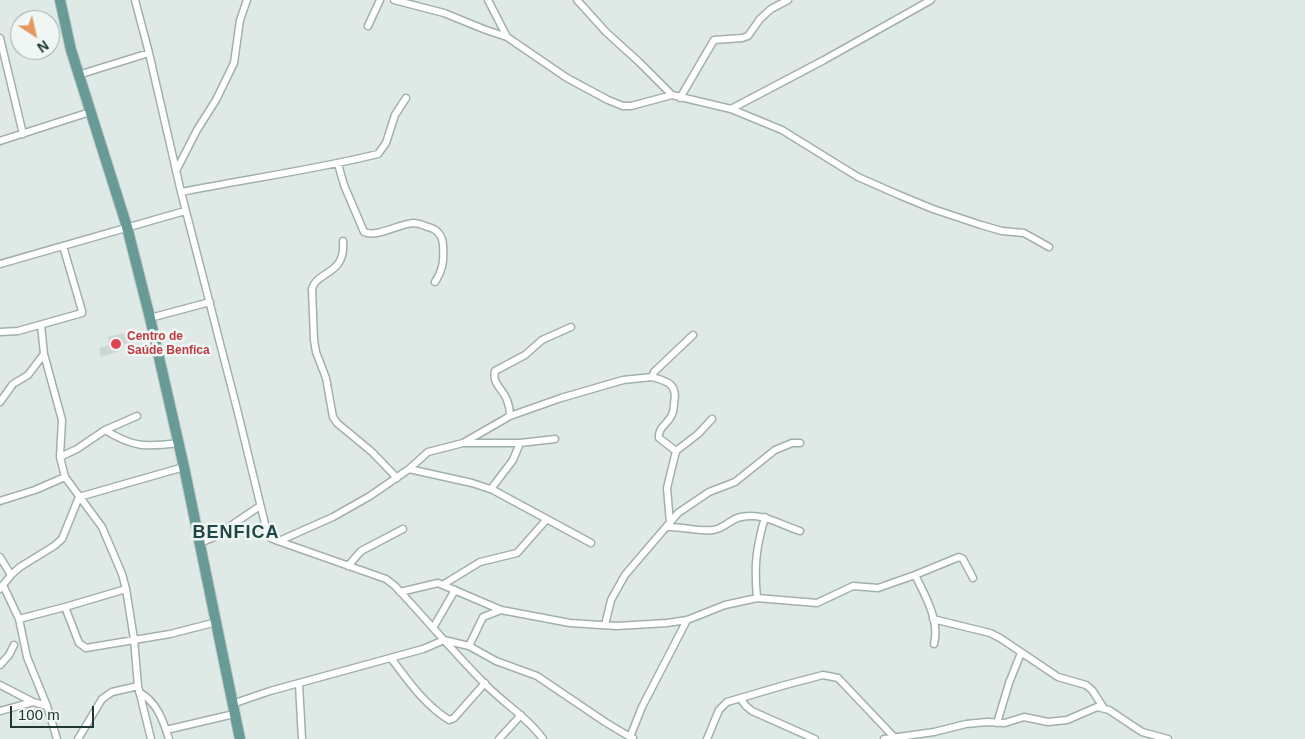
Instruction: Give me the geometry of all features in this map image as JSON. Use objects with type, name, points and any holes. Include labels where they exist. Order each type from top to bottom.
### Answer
[{"type":"main road","points":[[60,0],[78,74],[127,227],[150,318],[179,443],[240,739]]},
{"type":"street","points":[[135,0],[185,211],[210,302],[267,532],[271,538],[278,541],[386,579],[485,683],[543,739]]},
{"type":"street","points":[[176,172],[197,130],[216,100],[234,62],[240,20],[247,0]]},
{"type":"street","points":[[368,26],[380,0]]},
{"type":"street","points":[[394,0],[444,13],[508,37],[567,78],[623,106],[631,106],[672,95]]},
{"type":"street","points":[[488,0],[508,37]]},
{"type":"street","points":[[577,0],[606,32],[672,95],[731,109],[782,130],[858,177],[933,210],[1002,231],[1024,233],[1049,247]]},
{"type":"street","points":[[680,98],[714,40],[748,36],[760,19],[771,9],[788,0]]},
{"type":"street","points":[[731,109],[931,0]]},
{"type":"street","points":[[0,38],[23,134]]},
{"type":"street","points":[[78,74],[149,53]]},
{"type":"street","points":[[181,192],[338,164],[378,154],[386,143],[395,115],[406,98]]},
{"type":"street","points":[[0,141],[90,112]]},
{"type":"street","points":[[338,164],[344,185],[364,232],[372,234],[412,223],[433,228],[438,232],[443,242],[444,255],[441,273],[435,282]]},
{"type":"street","points":[[0,264],[185,211]]},
{"type":"street","points":[[343,241],[344,252],[342,258],[312,288],[316,352],[326,378],[333,417],[337,423],[372,452],[398,478]]},
{"type":"street","points":[[0,332],[18,331],[82,313],[63,246]]},
{"type":"street","points":[[150,318],[210,302]]},
{"type":"street","points":[[41,324],[44,354],[62,420],[60,457],[65,477],[102,527],[122,574],[134,639],[138,689],[151,739]]},
{"type":"street","points":[[510,416],[507,398],[496,384],[494,378],[495,371],[525,355],[542,340],[571,327]]},
{"type":"street","points":[[652,377],[654,372],[693,335]]},
{"type":"street","points":[[0,402],[13,384],[28,375],[44,354]]},
{"type":"street","points":[[463,443],[510,416],[561,398],[623,380],[652,377],[665,380],[674,387],[676,396],[672,416],[662,426],[658,434],[659,438],[676,451]]},
{"type":"street","points":[[60,457],[77,449],[105,430],[137,416]]},
{"type":"street","points":[[668,525],[667,488],[676,451],[698,434],[712,419]]},
{"type":"street","points":[[105,430],[132,444],[152,446],[179,443]]},
{"type":"street","points":[[278,541],[333,516],[370,496],[398,478],[428,452],[463,443],[520,442],[554,438]]},
{"type":"street","points":[[491,489],[513,460],[520,442]]},
{"type":"street","points":[[604,625],[611,600],[625,576],[668,525],[687,506],[709,492],[735,482],[775,450],[792,443],[800,443]]},
{"type":"street","points":[[79,497],[184,467]]},
{"type":"street","points":[[409,469],[491,489],[591,543]]},
{"type":"street","points":[[0,501],[35,490],[65,477]]},
{"type":"street","points":[[57,739],[47,706],[27,657],[19,619],[2,587],[20,567],[62,539],[79,497]]},
{"type":"street","points":[[200,543],[219,534],[260,506]]},
{"type":"street","points":[[668,525],[693,530],[712,531],[719,530],[740,517],[765,517],[800,531]]},
{"type":"street","points":[[758,598],[755,557],[765,517]]},
{"type":"street","points":[[444,584],[480,562],[517,553],[547,519]]},
{"type":"street","points":[[348,566],[361,551],[403,529]]},
{"type":"street","points":[[0,557],[10,576]]},
{"type":"street","points":[[400,592],[434,583],[444,584],[501,610],[570,623],[604,625],[659,624],[686,620],[725,604],[758,598],[817,603],[853,586],[878,588],[961,558],[973,578]]},
{"type":"street","points":[[915,575],[929,604],[936,632],[934,644]]},
{"type":"street","points":[[19,619],[126,589]]},
{"type":"street","points":[[433,628],[455,590]]},
{"type":"street","points":[[469,646],[483,617],[484,602]]},
{"type":"street","points":[[65,607],[79,643],[86,648],[170,634],[217,622]]},
{"type":"street","points":[[483,617],[501,610]]},
{"type":"street","points":[[166,730],[233,709],[270,691],[422,649],[444,640],[469,646],[496,661],[537,676],[632,738],[642,707],[686,620]]},
{"type":"street","points":[[933,620],[990,633],[1061,678],[1086,685],[1096,695],[1104,708]]},
{"type":"street","points":[[0,665],[9,655],[14,645]]},
{"type":"street","points":[[997,723],[1009,683],[1021,653]]},
{"type":"street","points":[[390,658],[422,698],[436,712],[449,720],[454,718],[485,683]]},
{"type":"street","points":[[707,739],[722,705],[740,698],[824,675],[833,676],[843,683],[894,737]]},
{"type":"street","points":[[299,684],[302,739]]},
{"type":"street","points":[[0,685],[33,702],[47,706]]},
{"type":"street","points":[[78,739],[102,699],[112,692],[138,689],[155,704],[169,739]]},
{"type":"street","points":[[740,698],[752,711],[815,739]]},
{"type":"street","points":[[0,712],[33,702]]},
{"type":"street","points":[[884,739],[934,732],[966,724],[1006,723],[1024,717],[1048,722],[1067,720],[1091,709],[1104,708],[1142,732],[1168,739]]},
{"type":"street","points":[[499,739],[520,715]]},
{"type":"shaded area","name":"Centro de Saúde Benfica","points":[[128,332],[130,343],[117,345],[118,352],[101,357],[99,348],[109,345],[108,337]]},
{"type":"place","name":"Centro de Saúde Benfica","points":[[116,344]]},
{"type":"district","name":"BENFICA","points":[[236,533]]}]
